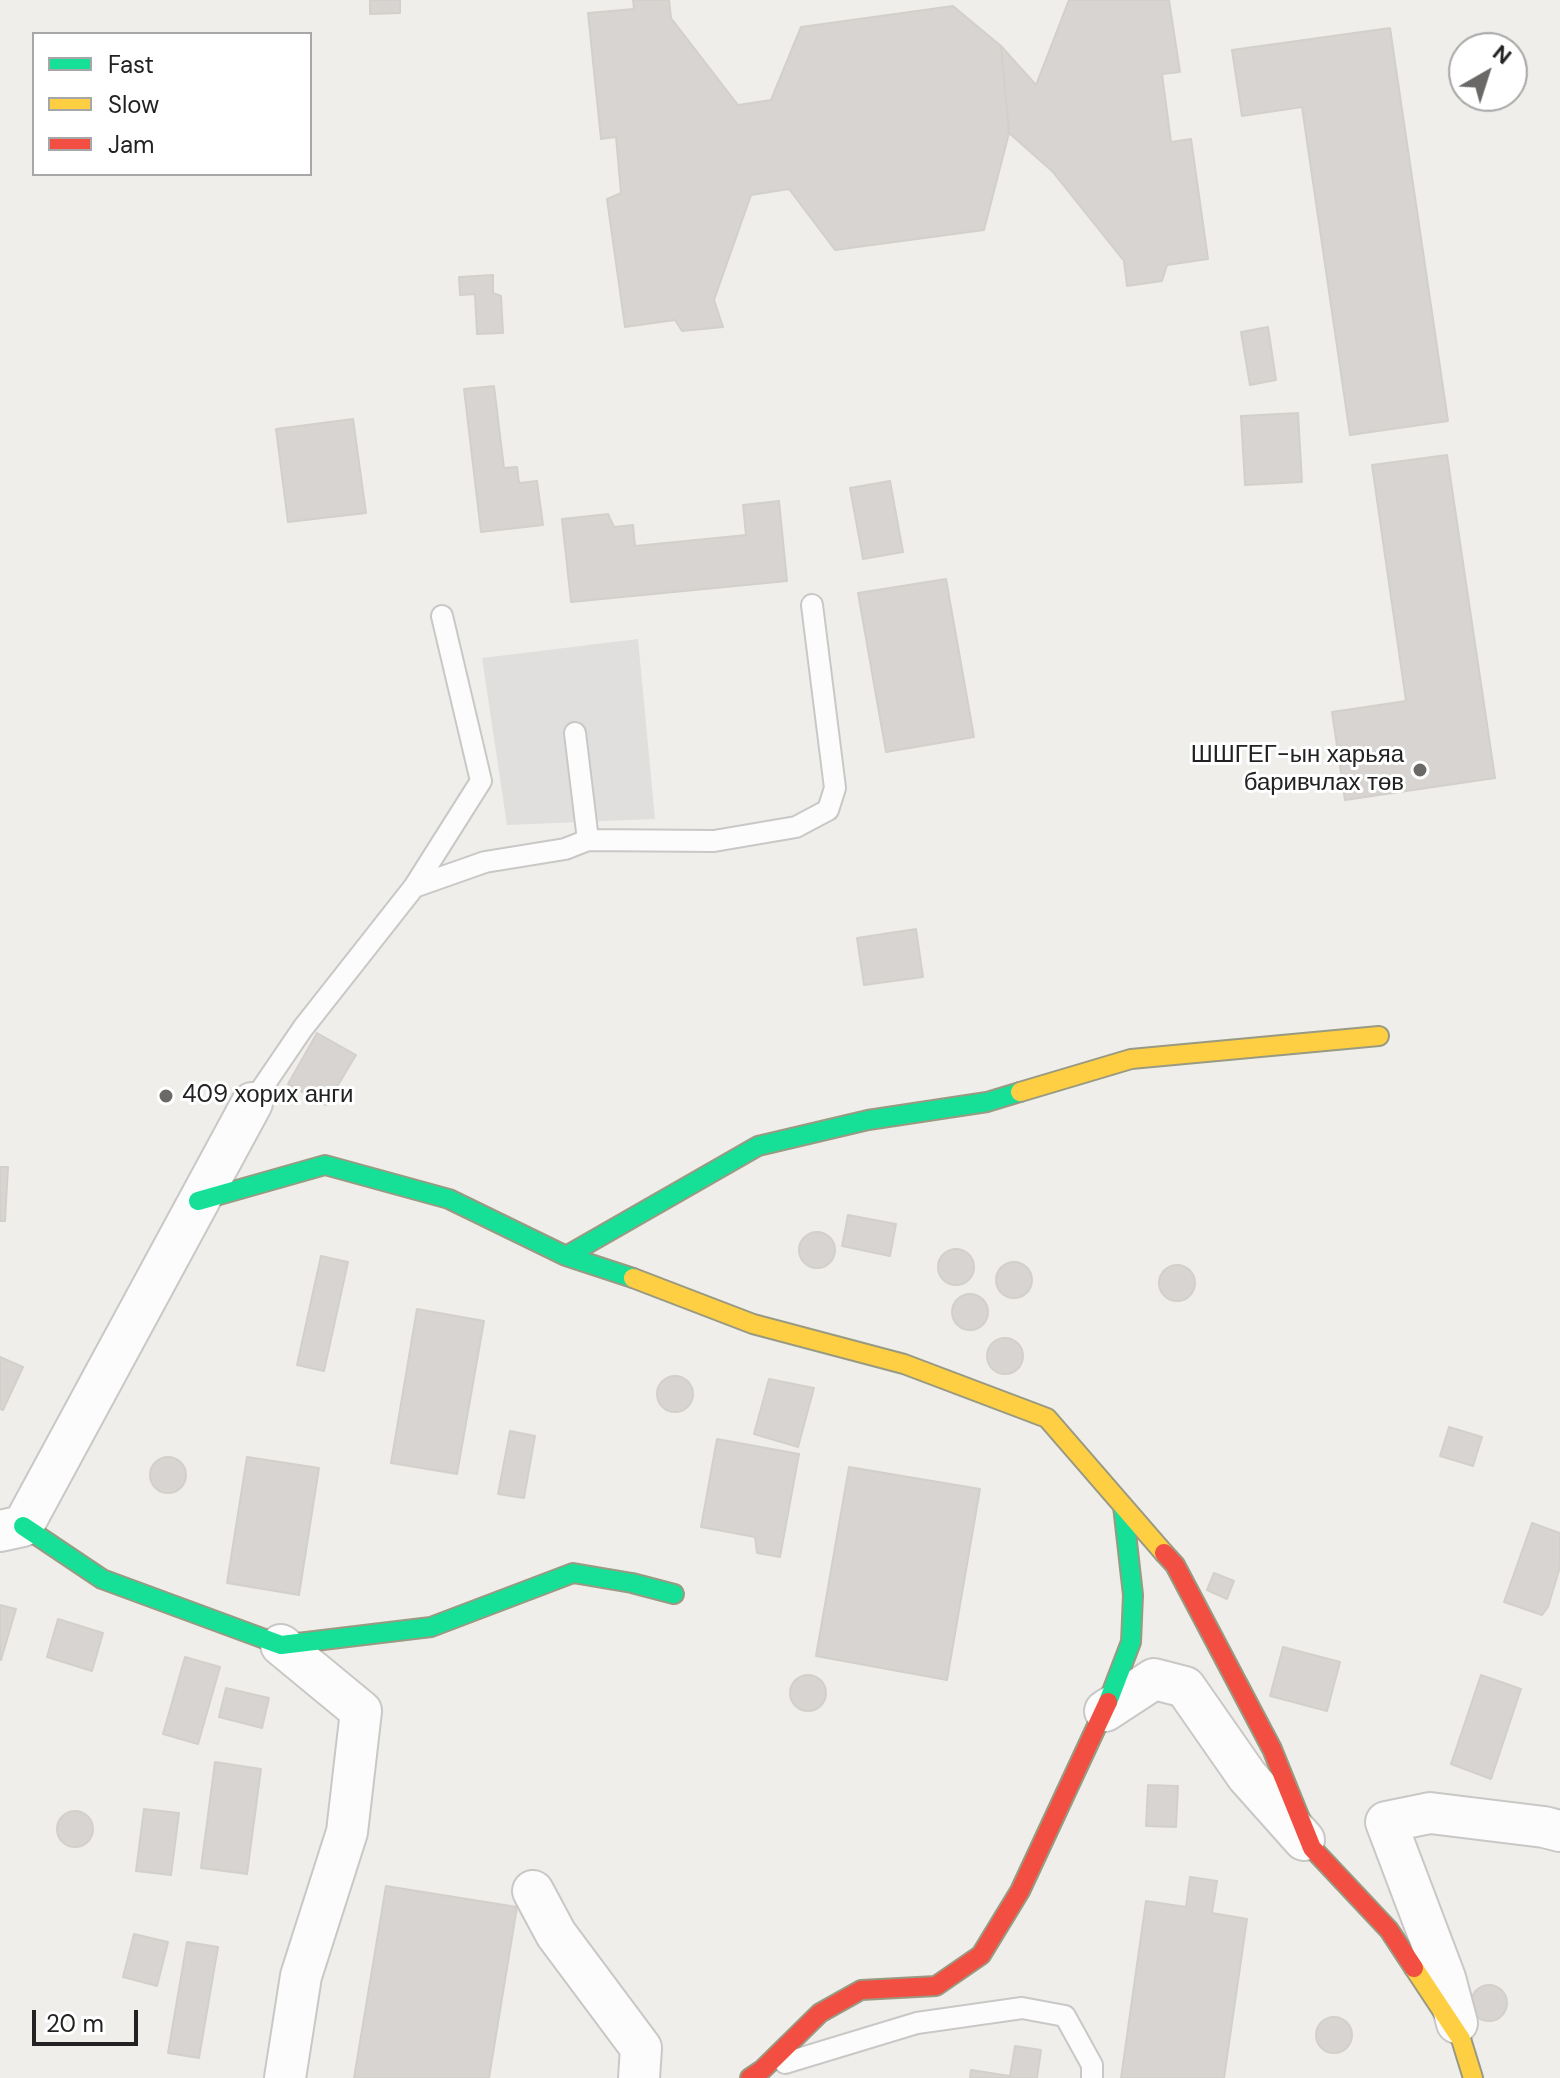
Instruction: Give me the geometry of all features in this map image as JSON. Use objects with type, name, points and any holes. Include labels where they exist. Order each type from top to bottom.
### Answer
[{"type":"street","points":[[566,1256],[758,1146],[868,1120],[987,1102],[1131,1059],[1379,1036]]},
{"type":"street","points":[[252,1103],[12,1528],[102,1579],[281,1645],[361,1711],[347,1832],[301,1976],[285,2078]]},
{"type":"street","points":[[198,1201],[325,1165],[449,1199],[566,1256],[634,1278],[753,1324],[904,1364],[1047,1418],[1175,1565],[1272,1749],[1312,1848]]},
{"type":"street","points":[[756,2074],[820,2013],[861,1990],[936,1986],[981,1955],[1020,1891],[1105,1711],[1131,1642],[1133,1595],[1123,1506]]},
{"type":"street","points":[[281,1645],[431,1627],[573,1573],[674,1594]]},
{"type":"street","points":[[1105,1711],[1154,1679],[1185,1687],[1247,1776],[1389,1930],[1461,2039]]},
{"type":"street","points":[[1473,2078],[1445,1978],[1386,1822],[1430,1813],[1560,1831]]},
{"type":"street","points":[[533,1891],[556,1934],[641,2048],[639,2078]]},
{"type":"lane","points":[[414,887],[485,862],[565,849],[588,840],[714,841],[796,827],[828,810],[835,788],[812,605]]},
{"type":"lane","points":[[252,1103],[303,1028],[414,887],[481,781],[442,616]]},
{"type":"lane","points":[[575,733],[588,840]]},
{"type":"lane","points":[[756,2074],[917,2023],[1022,2008],[1065,2016],[1092,2065],[1092,2078]]},
{"type":"shaded area","points":[[638,639],[655,819],[507,825],[482,658]]},
{"type":"building","points":[[370,0],[400,0],[400,13],[370,14]]},
{"type":"building","points":[[633,0],[669,0],[671,18],[738,105],[771,100],[801,27],[953,6],[1001,46],[1009,133],[984,230],[835,250],[789,189],[751,195],[714,300],[723,327],[682,331],[675,320],[625,327],[607,199],[621,193],[616,137],[601,139],[588,13],[634,9]]},
{"type":"building","points":[[1069,0],[1169,0],[1180,72],[1162,74],[1171,142],[1191,139],[1208,259],[1167,265],[1162,281],[1127,286],[1124,261],[1052,171],[1009,133],[1001,46],[1036,85]]},
{"type":"building","points":[[1390,28],[1448,421],[1350,435],[1302,107],[1242,116],[1232,50]]},
{"type":"building","points":[[493,275],[493,293],[501,296],[503,333],[477,334],[475,294],[460,295],[459,277]]},
{"type":"building","points":[[1268,327],[1276,380],[1250,385],[1241,332]]},
{"type":"building","points":[[494,386],[504,468],[517,467],[519,483],[537,481],[543,525],[481,532],[464,389]]},
{"type":"building","points":[[1298,413],[1302,482],[1245,485],[1241,416]]},
{"type":"building","points":[[353,419],[366,513],[288,522],[276,429]]},
{"type":"building","points":[[1447,455],[1495,778],[1345,800],[1332,712],[1406,701],[1372,465]]},
{"type":"building","points":[[890,481],[903,552],[863,559],[850,488]]},
{"type":"building","points":[[779,501],[787,581],[571,602],[562,519],[608,514],[614,527],[633,525],[635,546],[746,535],[743,505]]},
{"type":"building","points":[[946,579],[974,737],[886,752],[858,593]]},
{"type":"building","points":[[916,929],[923,977],[864,985],[857,938]]},
{"type":"building","points":[[317,1033],[356,1055],[326,1105],[288,1084]]},
{"type":"building","points":[[0,1167],[8,1167],[5,1221],[0,1221]]},
{"type":"building","points":[[848,1215],[896,1224],[890,1256],[842,1246]]},
{"type":"building","points":[[817,1232],[830,1237],[835,1250],[830,1263],[817,1268],[804,1263],[799,1250],[804,1237]]},
{"type":"building","points":[[956,1249],[969,1254],[974,1267],[969,1280],[956,1285],[943,1280],[938,1267],[943,1254]]},
{"type":"building","points":[[321,1256],[348,1262],[324,1371],[297,1365]]},
{"type":"building","points":[[1014,1262],[1027,1267],[1032,1280],[1027,1293],[1014,1298],[1001,1293],[996,1280],[1001,1267]]},
{"type":"building","points":[[1177,1265],[1190,1270],[1195,1283],[1190,1296],[1177,1301],[1164,1296],[1159,1283],[1164,1270]]},
{"type":"building","points":[[970,1294],[983,1299],[988,1312],[983,1325],[970,1330],[957,1325],[952,1312],[957,1299]]},
{"type":"building","points":[[417,1309],[484,1321],[457,1474],[391,1463]]},
{"type":"building","points":[[1005,1338],[1018,1343],[1023,1356],[1018,1369],[1005,1374],[992,1369],[987,1356],[992,1343]]},
{"type":"building","points":[[0,1357],[23,1367],[3,1410],[0,1409]]},
{"type":"building","points":[[675,1376],[688,1381],[693,1394],[688,1407],[675,1412],[662,1407],[657,1394],[662,1381]]},
{"type":"building","points":[[769,1379],[814,1388],[798,1447],[754,1434]]},
{"type":"building","points":[[1449,1427],[1482,1437],[1473,1466],[1440,1456]]},
{"type":"building","points":[[510,1431],[535,1436],[524,1498],[498,1494]]},
{"type":"building","points":[[717,1439],[799,1454],[780,1557],[757,1553],[755,1537],[701,1527]]},
{"type":"building","points":[[168,1457],[181,1462],[186,1475],[181,1488],[168,1493],[155,1488],[150,1475],[155,1462]]},
{"type":"building","points":[[247,1457],[319,1468],[299,1595],[227,1583]]},
{"type":"building","points":[[849,1467],[980,1489],[947,1680],[816,1656]]},
{"type":"building","points":[[1532,1523],[1560,1533],[1560,1567],[1548,1607],[1542,1615],[1504,1602]]},
{"type":"building","points":[[1214,1573],[1234,1581],[1227,1599],[1207,1590]]},
{"type":"building","points":[[0,1605],[16,1609],[1,1660],[0,1659]]},
{"type":"building","points":[[58,1619],[103,1633],[92,1671],[47,1657]]},
{"type":"building","points":[[1283,1647],[1340,1662],[1327,1711],[1270,1696]]},
{"type":"building","points":[[185,1657],[220,1667],[198,1744],[163,1734]]},
{"type":"building","points":[[808,1675],[821,1680],[826,1693],[821,1706],[808,1711],[795,1706],[790,1693],[795,1680]]},
{"type":"building","points":[[1481,1675],[1521,1689],[1491,1779],[1451,1764]]},
{"type":"building","points":[[226,1688],[269,1698],[262,1728],[219,1717]]},
{"type":"building","points":[[215,1762],[261,1769],[247,1874],[201,1868]]},
{"type":"building","points":[[1148,1785],[1178,1786],[1176,1827],[1146,1826]]},
{"type":"building","points":[[144,1809],[179,1813],[171,1875],[136,1871]]},
{"type":"building","points":[[75,1811],[88,1816],[93,1829],[88,1842],[75,1847],[62,1842],[57,1829],[62,1816]]},
{"type":"building","points":[[1190,1877],[1217,1881],[1212,1913],[1247,1919],[1224,2078],[1121,2078],[1146,1901],[1186,1907]]},
{"type":"building","points":[[386,1886],[517,1907],[489,2078],[354,2078]]},
{"type":"building","points":[[134,1934],[168,1942],[157,1986],[123,1977]]},
{"type":"building","points":[[187,1942],[218,1947],[199,2058],[168,2053]]},
{"type":"building","points":[[1489,1985],[1502,1990],[1507,2003],[1502,2016],[1489,2021],[1476,2016],[1471,2003],[1476,1990]]},
{"type":"building","points":[[1334,2017],[1347,2022],[1352,2035],[1347,2048],[1334,2053],[1321,2048],[1316,2035],[1321,2022]]},
{"type":"building","points":[[1015,2046],[1041,2050],[1037,2078],[970,2078],[971,2070],[1010,2076]]},
{"type":"traffic: fast","points":[[566,1256],[758,1146],[868,1120],[987,1102],[1020,1092]]},
{"type":"traffic: fast","points":[[198,1201],[325,1165],[449,1199],[566,1256],[633,1278]]},
{"type":"traffic: fast","points":[[1108,1702],[1131,1642],[1133,1595],[1123,1506]]},
{"type":"traffic: fast","points":[[23,1526],[102,1579],[281,1645],[431,1627],[573,1573],[674,1594]]},
{"type":"traffic: slow","points":[[1020,1092],[1131,1059],[1379,1036]]},
{"type":"traffic: slow","points":[[633,1278],[753,1324],[904,1364],[1047,1418],[1164,1553]]},
{"type":"traffic: slow","points":[[1414,1968],[1461,2039],[1473,2078]]},
{"type":"traffic: jam","points":[[1164,1553],[1175,1565],[1272,1749],[1312,1848],[1389,1930],[1414,1968]]},
{"type":"traffic: jam","points":[[750,2078],[820,2013],[861,1990],[936,1986],[981,1955],[1020,1891],[1108,1702]]},
{"type":"place","name":"ШШГЕГ-ын харьяа баривчлах төв","points":[[1420,770]]},
{"type":"place","name":"409 хорих анги","points":[[166,1096]]}]
